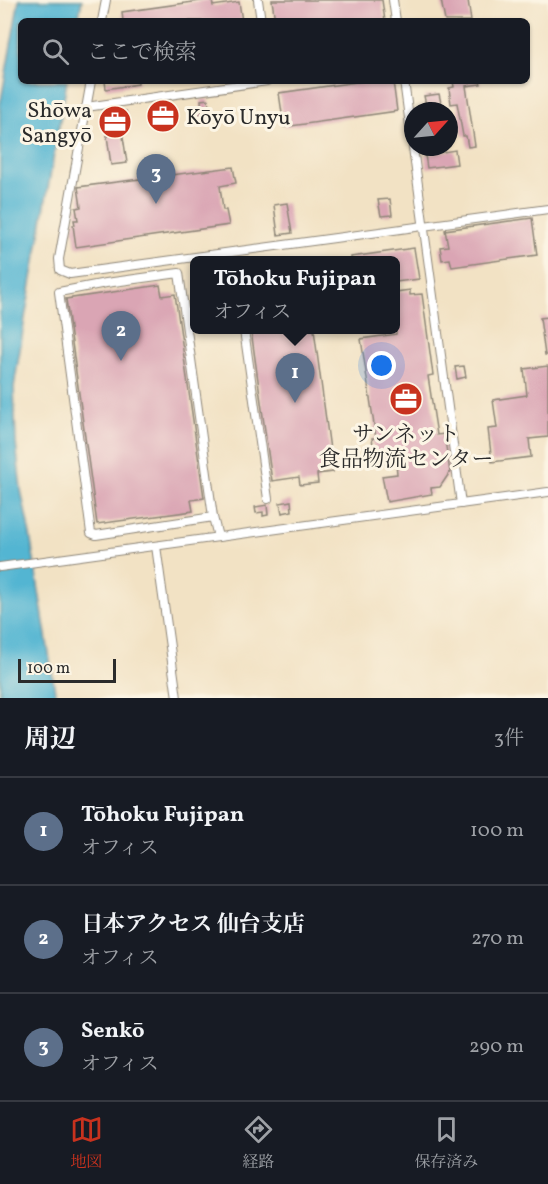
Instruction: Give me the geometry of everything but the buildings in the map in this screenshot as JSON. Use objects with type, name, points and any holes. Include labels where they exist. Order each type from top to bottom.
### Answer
[{"type":"street","points":[[103,18],[106,0]]},
{"type":"street","points":[[258,0],[261,18]]},
{"type":"street","points":[[393,0],[396,18]]},
{"type":"street","points":[[90,84],[59,259],[60,270],[70,274],[190,259]]},
{"type":"street","points":[[86,107],[246,84]]},
{"type":"street","points":[[404,84],[461,504]]},
{"type":"street","points":[[234,256],[548,209]]},
{"type":"street","points":[[177,260],[213,517],[218,537]]},
{"type":"street","points":[[65,273],[67,291]]},
{"type":"street","points":[[178,273],[59,292],[91,533],[96,535],[213,517]]},
{"type":"street","points":[[245,334],[268,499]]},
{"type":"street","points":[[0,567],[548,492]]},
{"type":"street","points":[[156,546],[177,698]]},
{"type":"water","points":[[19,0],[82,0],[79,18],[18,18],[18,84],[66,84],[14,387],[16,443],[21,490],[56,698],[0,698],[0,106]]},
{"type":"place","name":"Kōyō Unyu","points":[[163,116]]},
{"type":"place","name":"Shōwa Sangyō","points":[[115,122]]},
{"type":"place","name":"Senkō","points":[[156,204]]},
{"type":"place","name":"日本アクセス 仙台支店","points":[[121,361]]},
{"type":"place","name":"サンネット 食品物流センター","points":[[406,399]]},
{"type":"place","name":"Tōhoku Fujipan","points":[[295,403]]}]
